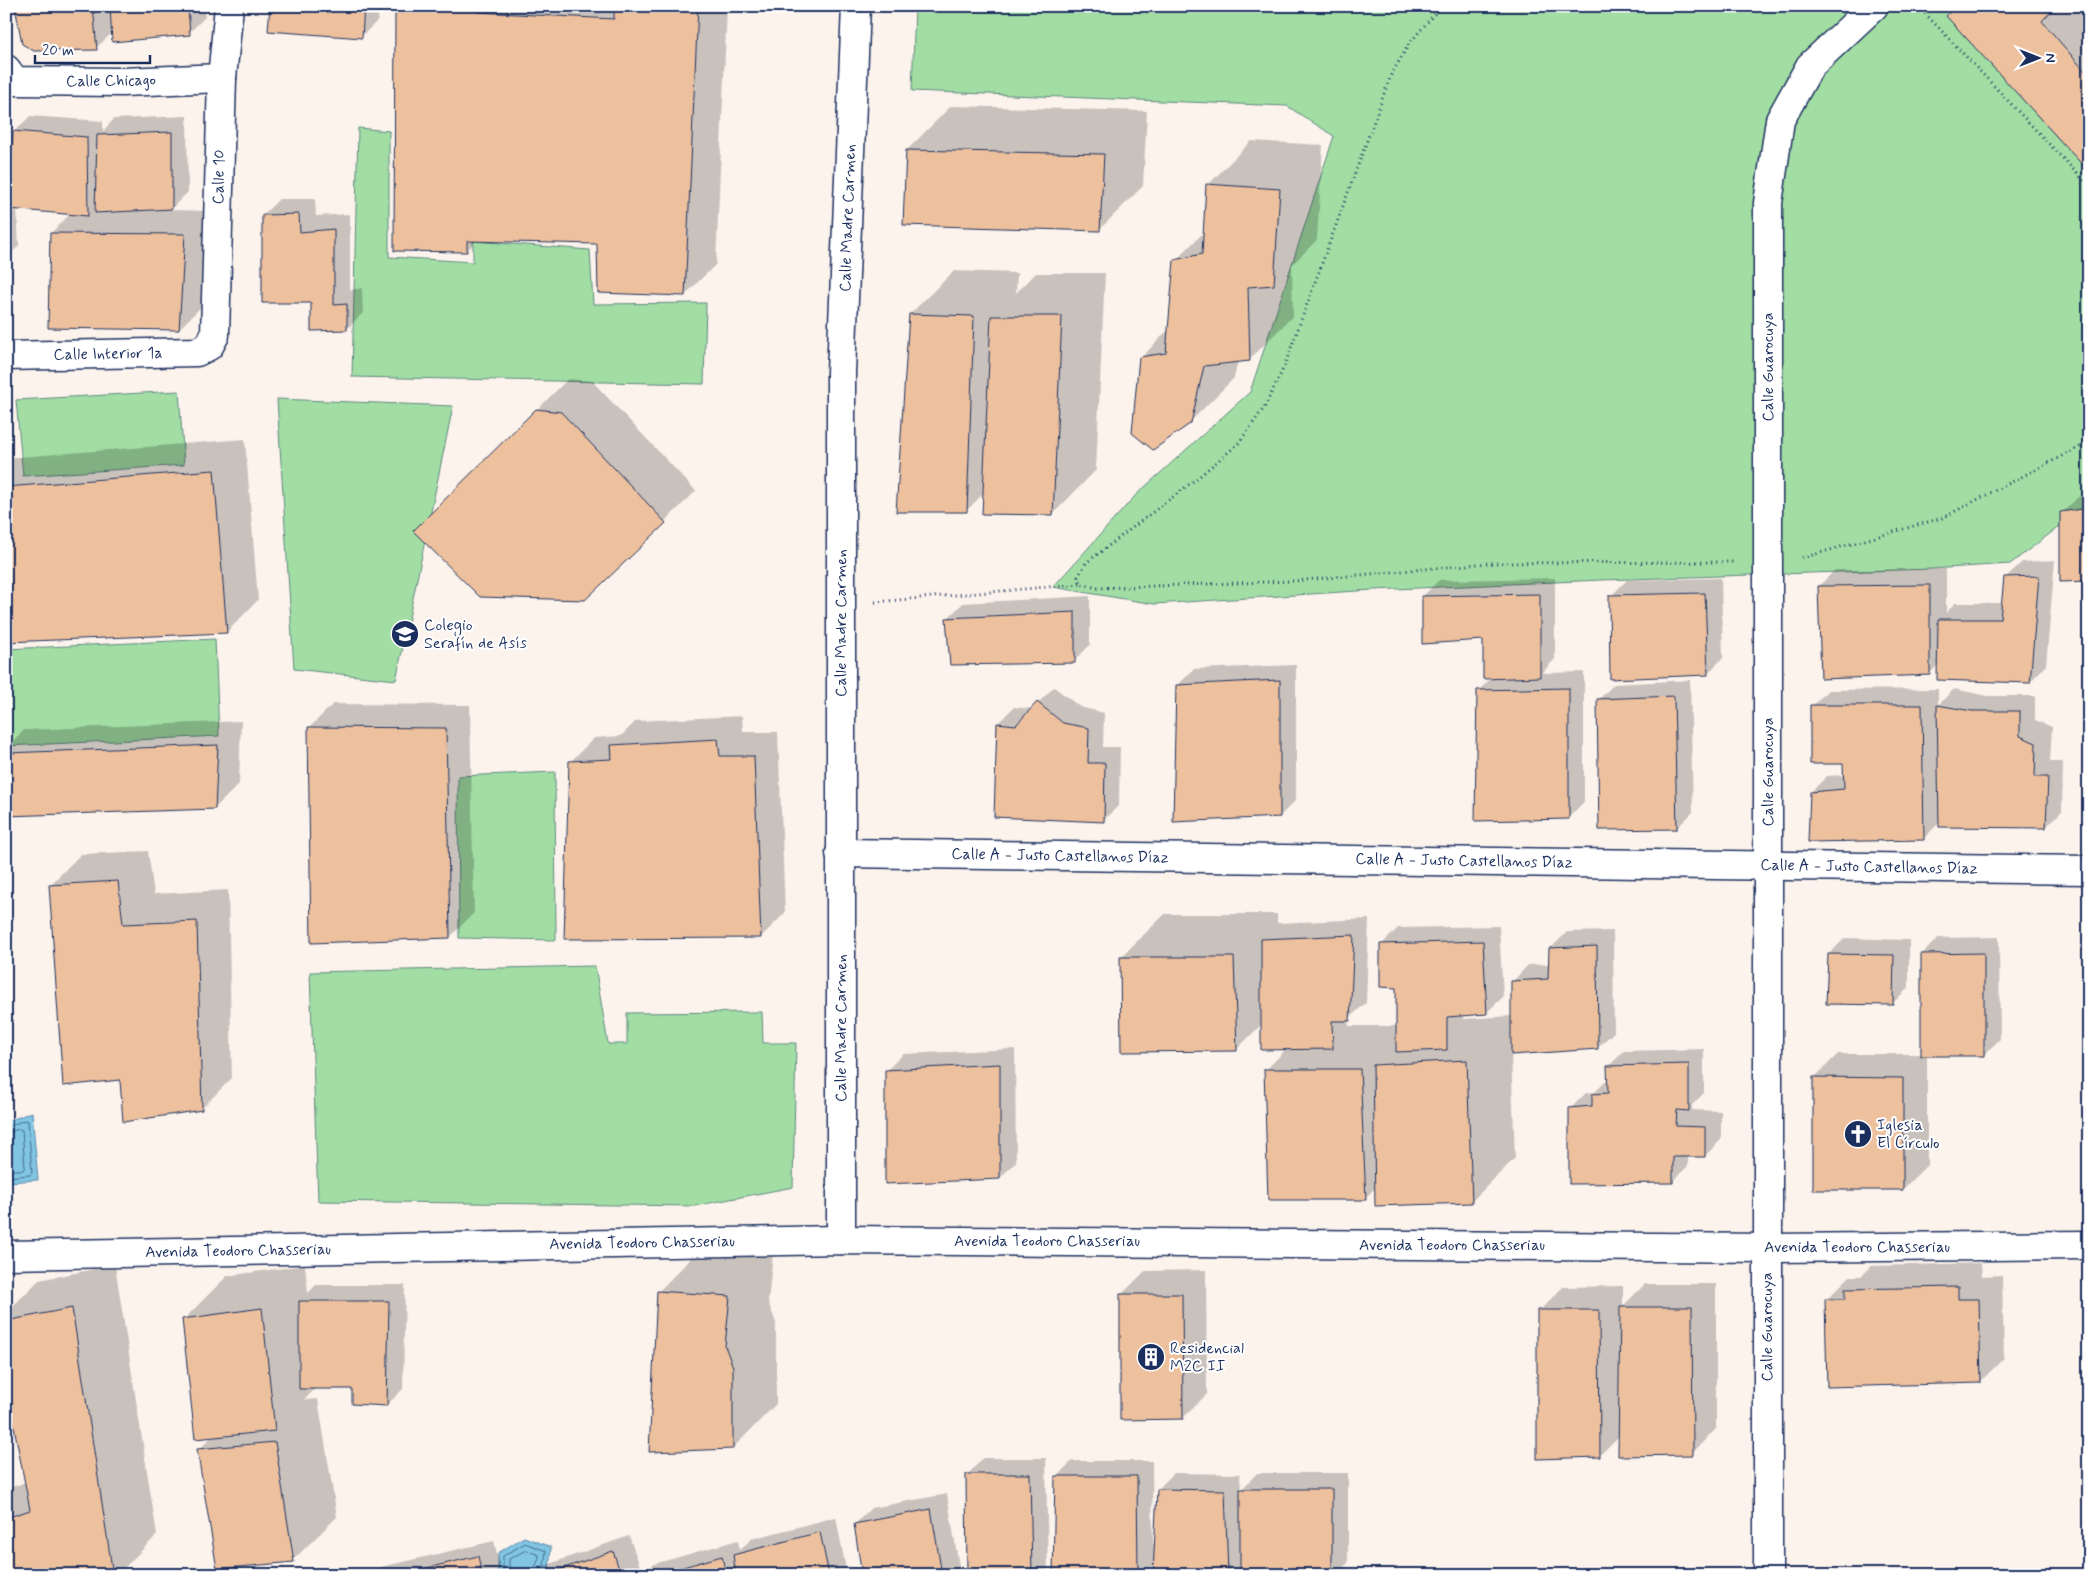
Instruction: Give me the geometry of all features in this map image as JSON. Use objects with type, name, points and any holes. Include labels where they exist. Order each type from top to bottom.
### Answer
[{"type":"street","name":"Calle 10","points":[[209,346],[215,335],[222,78],[229,6]]},
{"type":"street","name":"Calle Madre Carmen","points":[[842,1240],[840,853],[842,373],[856,6]]},
{"type":"street","name":"Calle Guarocuya","points":[[1768,1575],[1768,202],[1780,120],[1810,66],[1874,6]]},
{"type":"street","name":"Calle Chicago","points":[[6,69],[16,81],[122,82],[222,78]]},
{"type":"street","name":"Calle Interior 1a","points":[[6,356],[197,352],[209,346]]},
{"type":"street","name":"Calle A - Justo Castellanos Díaz","points":[[840,853],[2089,870]]},
{"type":"street","name":"Avenida Teodoro Chasseriau","points":[[6,1255],[842,1240],[1767,1248],[2089,1245]]},
{"type":"path","points":[[1081,584],[1078,577],[1086,563],[1195,480],[1238,444],[1264,408],[1284,368],[1391,75],[1408,44],[1441,6]]},
{"type":"path","points":[[1918,6],[2089,186]]},
{"type":"path","points":[[1797,560],[1942,518],[2089,442]]},
{"type":"path","points":[[841,606],[1081,584],[1097,588],[1294,581],[1489,563],[1738,562]]},
{"type":"green space","points":[[915,6],[1946,6],[2089,157],[2089,504],[2010,564],[1930,569],[1373,590],[1154,604],[1053,587],[1136,495],[1250,392],[1334,136],[1287,106],[912,91]]},
{"type":"green space","points":[[358,128],[389,131],[389,257],[473,262],[473,241],[590,250],[593,304],[706,303],[704,384],[352,377]]},
{"type":"green space","points":[[179,391],[184,465],[23,476],[16,400]]},
{"type":"green space","points":[[277,399],[453,406],[396,680],[294,669]]},
{"type":"green space","points":[[215,639],[219,736],[6,746],[6,649]]},
{"type":"green space","points":[[555,772],[556,940],[459,938],[458,776]]},
{"type":"green space","points":[[595,966],[608,1044],[627,1044],[627,1013],[762,1012],[763,1043],[796,1043],[793,1187],[694,1206],[318,1201],[310,972]]},
{"type":"water","points":[[32,1112],[38,1180],[6,1182],[6,1122]]},
{"type":"water","points":[[524,1537],[551,1547],[549,1571],[536,1575],[498,1575],[498,1553]]},
{"type":"building","points":[[15,6],[93,6],[97,50],[34,51],[22,44]]},
{"type":"building","points":[[110,6],[188,6],[190,35],[112,42]]},
{"type":"building","points":[[270,6],[364,6],[362,38],[268,31]]},
{"type":"building","points":[[395,6],[476,6],[477,12],[614,19],[614,6],[698,6],[685,296],[598,293],[597,244],[467,241],[467,252],[394,251]]},
{"type":"building","points":[[1956,6],[2056,6],[2042,21],[2089,76],[2089,172],[1946,16]]},
{"type":"building","points":[[13,131],[87,137],[88,216],[9,209]]},
{"type":"building","points":[[172,132],[172,209],[95,213],[97,135]]},
{"type":"building","points":[[906,150],[1104,154],[1100,231],[903,225]]},
{"type":"building","points":[[1206,184],[1280,189],[1274,285],[1248,287],[1250,361],[1204,366],[1191,423],[1153,450],[1132,433],[1139,357],[1166,353],[1174,260],[1202,254]]},
{"type":"building","points":[[299,214],[300,232],[334,229],[334,305],[347,304],[347,330],[311,331],[311,303],[262,303],[262,215]]},
{"type":"building","points":[[50,233],[185,234],[179,330],[48,328]]},
{"type":"building","points":[[909,314],[974,316],[967,512],[896,512]]},
{"type":"building","points":[[991,316],[1062,316],[1053,515],[982,514]]},
{"type":"building","points":[[536,409],[561,412],[666,523],[585,600],[480,597],[413,531]]},
{"type":"building","points":[[214,470],[227,633],[6,642],[6,487]]},
{"type":"building","points":[[2089,508],[2089,581],[2060,582],[2060,512]]},
{"type":"building","points":[[2039,576],[2030,683],[1937,680],[1938,619],[2000,619],[2004,577]]},
{"type":"building","points":[[1930,585],[1930,675],[1821,679],[1818,586]]},
{"type":"building","points":[[1705,593],[1708,675],[1610,679],[1609,595]]},
{"type":"building","points":[[1540,594],[1540,677],[1483,679],[1483,640],[1422,644],[1422,596]]},
{"type":"building","points":[[1075,612],[1075,663],[950,665],[946,618]]},
{"type":"building","points":[[1280,680],[1280,817],[1173,822],[1176,685]]},
{"type":"building","points":[[1569,688],[1569,819],[1475,821],[1477,690]]},
{"type":"building","points":[[1674,696],[1677,829],[1599,830],[1597,699]]},
{"type":"building","points":[[1037,702],[1063,723],[1089,728],[1088,763],[1105,763],[1104,822],[994,817],[997,723],[1016,725]]},
{"type":"building","points":[[1810,705],[1922,705],[1924,840],[1808,842],[1810,792],[1844,789],[1843,764],[1810,764]]},
{"type":"building","points":[[1937,705],[1972,711],[2020,711],[2020,736],[2036,743],[2035,777],[2048,777],[2046,828],[1939,827]]},
{"type":"building","points":[[308,727],[446,728],[450,938],[311,943]]},
{"type":"building","points":[[718,739],[720,756],[754,756],[761,938],[564,939],[569,761],[612,759],[611,745]]},
{"type":"building","points":[[218,745],[215,809],[6,816],[6,753]]},
{"type":"building","points":[[118,881],[123,924],[197,921],[202,1110],[123,1122],[120,1080],[63,1086],[49,885]]},
{"type":"building","points":[[1354,935],[1350,1021],[1332,1021],[1333,1049],[1261,1050],[1261,939]]},
{"type":"building","points":[[1483,941],[1487,1014],[1447,1017],[1447,1050],[1396,1052],[1396,988],[1380,987],[1380,944]]},
{"type":"building","points":[[1597,946],[1598,1049],[1511,1055],[1511,981],[1548,979],[1549,948]]},
{"type":"building","points":[[1984,953],[1984,1056],[1921,1056],[1921,954]]},
{"type":"building","points":[[1828,954],[1894,955],[1893,1005],[1826,1004]]},
{"type":"building","points":[[1120,957],[1234,957],[1237,1051],[1121,1052]]},
{"type":"building","points":[[1467,1060],[1472,1203],[1375,1206],[1373,1065]]},
{"type":"building","points":[[1000,1064],[1000,1179],[885,1184],[885,1070]]},
{"type":"building","points":[[1689,1064],[1689,1111],[1677,1110],[1676,1126],[1705,1127],[1705,1157],[1673,1157],[1673,1183],[1569,1184],[1569,1108],[1592,1106],[1592,1094],[1608,1093],[1607,1066]]},
{"type":"building","points":[[1264,1069],[1360,1069],[1366,1200],[1268,1200]]},
{"type":"building","name":"Iglesia El Círculo","points":[[1813,1077],[1903,1078],[1903,1190],[1813,1190]]},
{"type":"building","points":[[1958,1287],[1958,1299],[1979,1299],[1981,1383],[1827,1387],[1825,1299],[1845,1299],[1845,1289]]},
{"type":"building","points":[[657,1291],[730,1296],[725,1346],[733,1367],[733,1449],[649,1452]]},
{"type":"building","name":"Residencial M2C II","points":[[1120,1294],[1182,1294],[1183,1419],[1120,1420]]},
{"type":"building","points":[[299,1301],[389,1301],[387,1406],[352,1404],[352,1389],[299,1389]]},
{"type":"building","points":[[1620,1307],[1692,1307],[1693,1455],[1618,1456]]},
{"type":"building","points":[[72,1308],[113,1575],[6,1575],[6,1518],[30,1510],[6,1385],[6,1321]]},
{"type":"building","points":[[262,1308],[275,1431],[195,1439],[182,1319]]},
{"type":"building","points":[[1537,1310],[1599,1310],[1600,1457],[1537,1459]]},
{"type":"building","points":[[275,1442],[294,1562],[217,1569],[197,1449]]},
{"type":"building","points":[[966,1474],[1030,1474],[1032,1575],[967,1575]]},
{"type":"building","points":[[1055,1476],[1137,1476],[1138,1575],[1053,1575]]},
{"type":"building","points":[[1157,1489],[1225,1490],[1228,1575],[1153,1575]]},
{"type":"building","points":[[1240,1489],[1332,1489],[1332,1575],[1240,1575]]},
{"type":"building","points":[[931,1509],[942,1575],[862,1575],[854,1524]]},
{"type":"building","points":[[820,1532],[829,1575],[736,1575],[733,1555]]},
{"type":"building","points":[[613,1551],[621,1575],[544,1575]]},
{"type":"building","points":[[478,1556],[482,1575],[397,1575]]},
{"type":"building","points":[[722,1556],[726,1575],[655,1575]]},
{"type":"place","name":"Colegio Serafín de Asís","points":[[405,634]]},
{"type":"place","name":"Iglesia El Círculo","points":[[1858,1134]]},
{"type":"place","name":"Residencial M2C II","points":[[1151,1357]]}]
